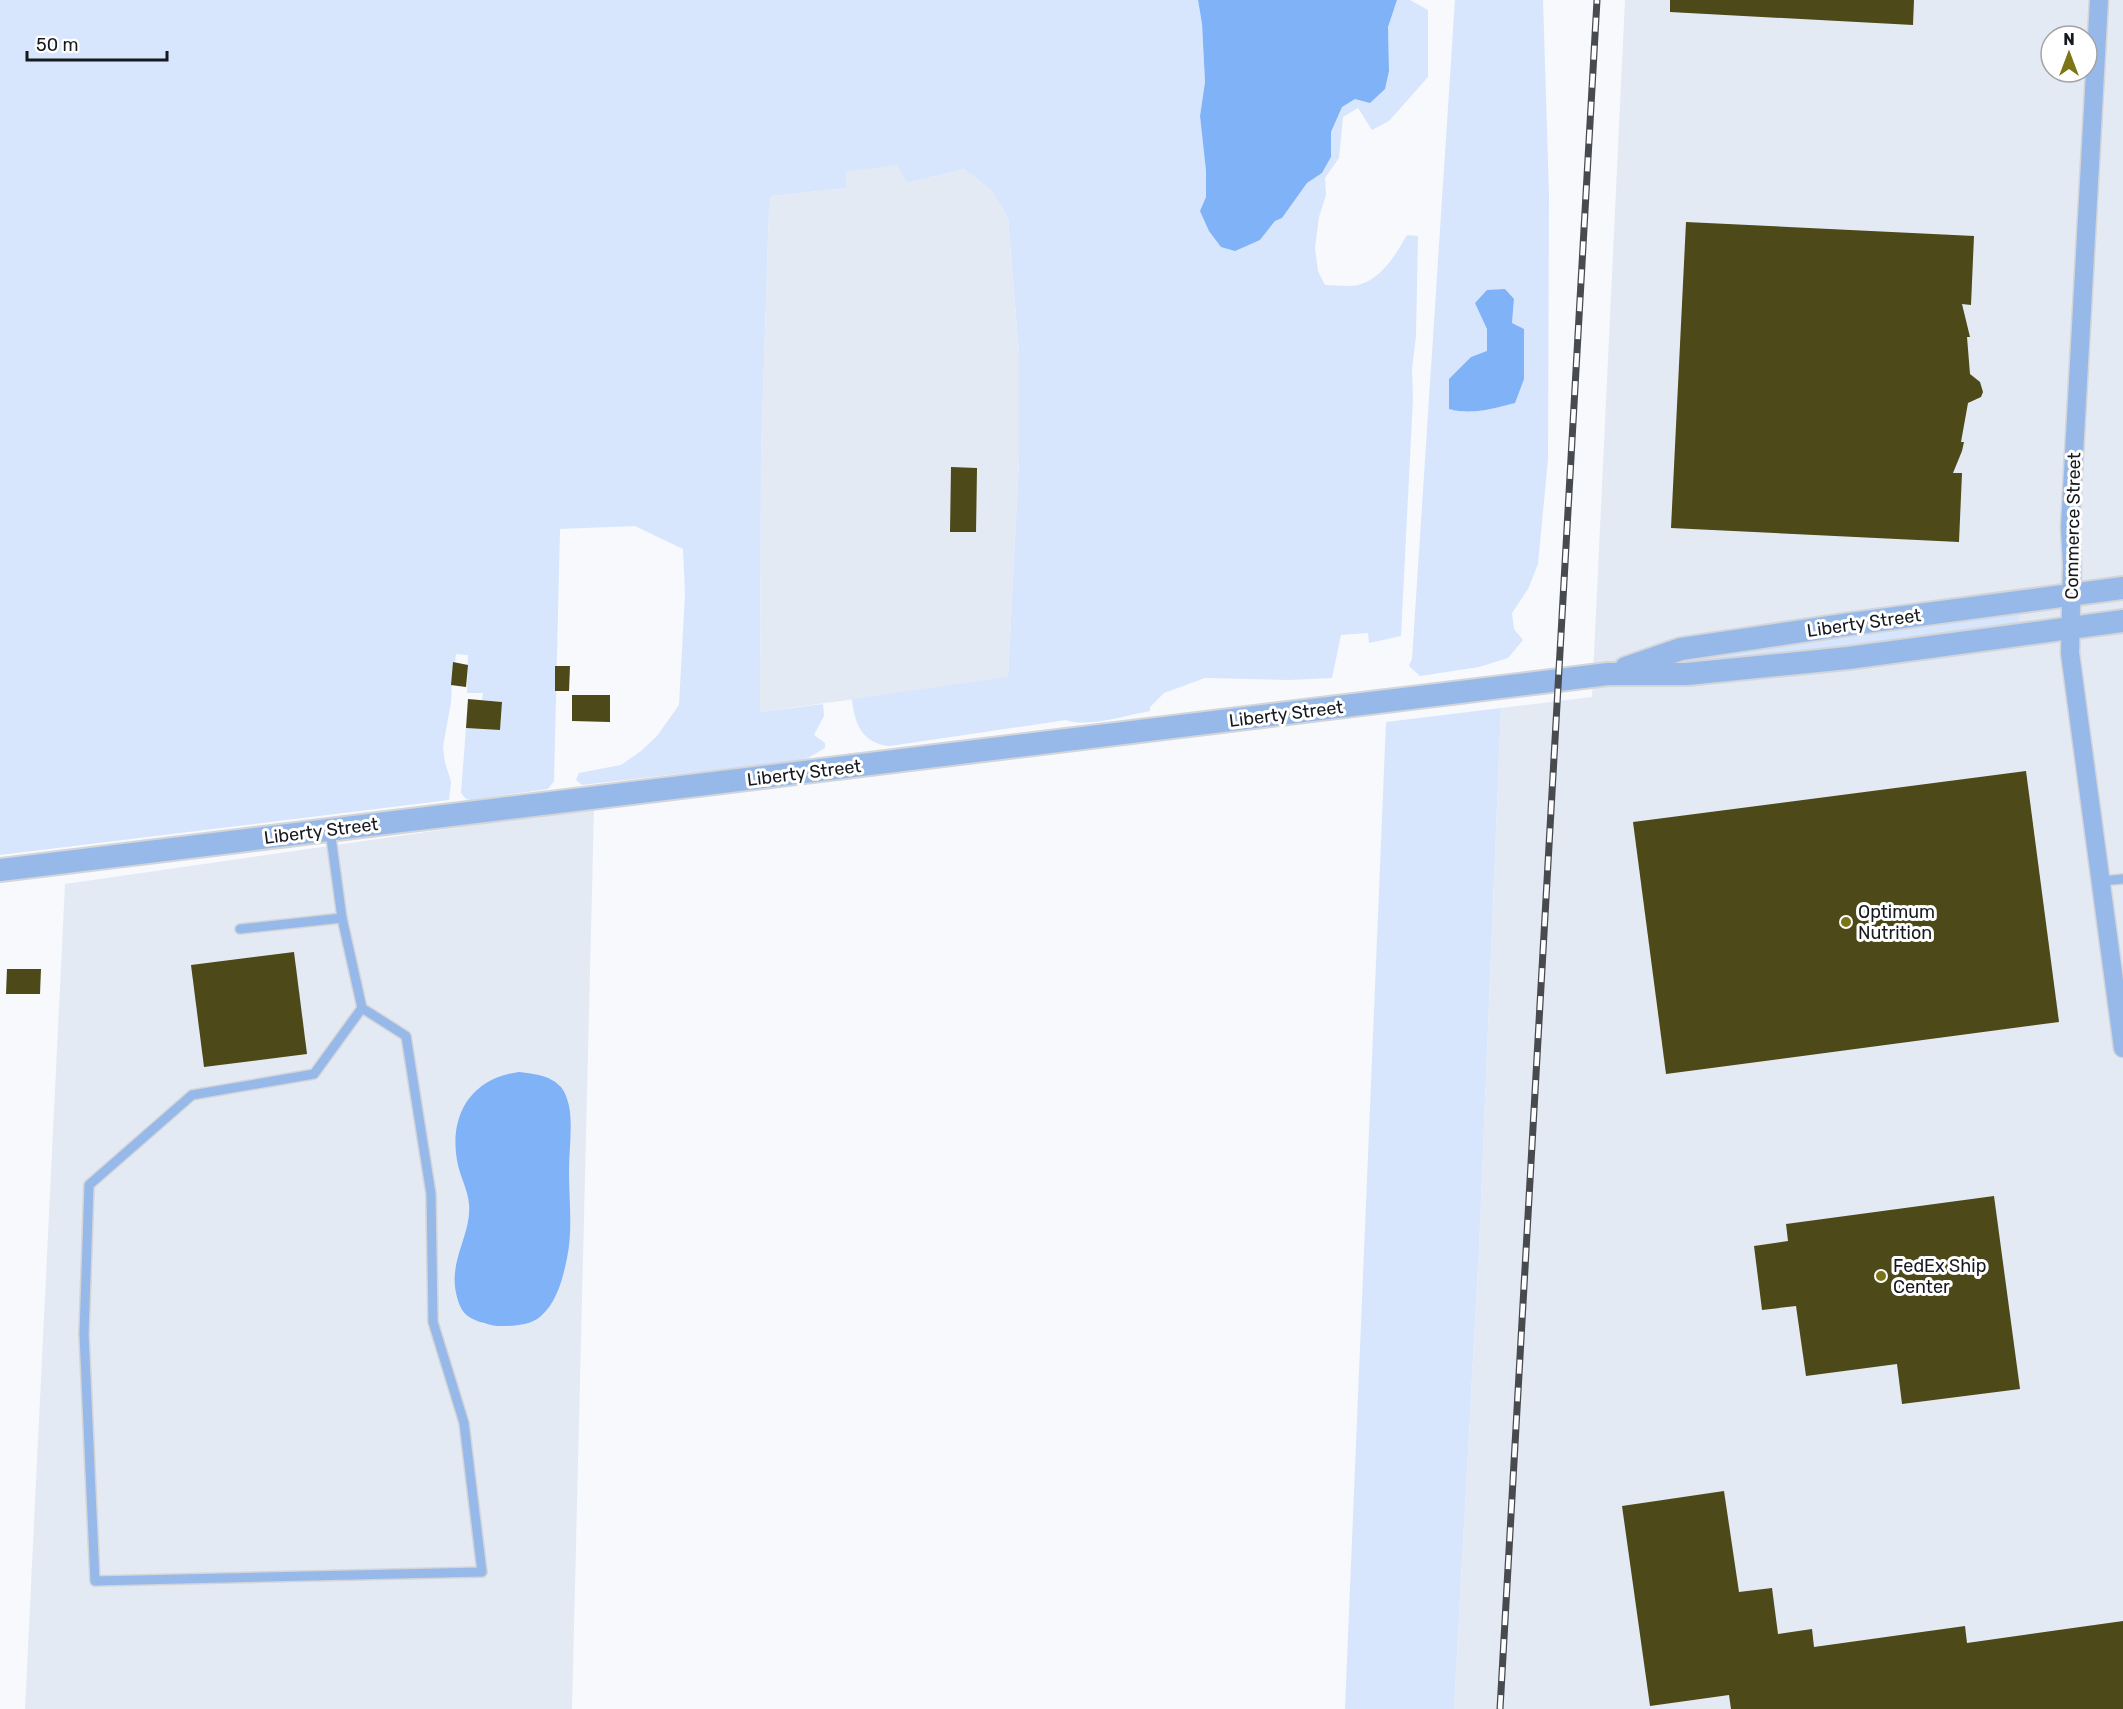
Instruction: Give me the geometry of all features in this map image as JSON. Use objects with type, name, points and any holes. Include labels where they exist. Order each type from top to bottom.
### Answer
[{"type":"street","name":"Commerce Street","points":[[2099,0],[2070,527],[2070,653],[2123,1048]]},
{"type":"street","name":"Liberty Street","points":[[1608,674],[1681,650],[1850,624],[2123,588]]},
{"type":"street","name":"Liberty Street","points":[[0,870],[1608,674],[1687,674],[1836,660],[2123,621]]},
{"type":"lane","points":[[330,830],[342,918],[362,1008],[406,1036],[431,1194],[432,1322],[464,1423],[482,1572],[95,1581],[84,1334],[89,1185],[192,1095],[314,1074],[362,1008]]},
{"type":"lane","points":[[2101,881],[2123,879]]},
{"type":"lane","points":[[240,929],[342,918]]},
{"type":"shaded area","points":[[0,0],[1198,0],[1202,24],[1205,82],[1200,116],[1206,171],[1206,198],[1201,212],[1249,244],[1260,240],[1275,221],[1282,218],[1307,183],[1322,173],[1331,157],[1331,132],[1342,106],[1355,99],[1389,71],[1388,27],[1397,0],[1410,0],[1428,10],[1428,77],[1389,121],[1372,130],[1358,108],[1343,117],[1339,158],[1325,178],[1326,195],[1319,217],[1315,248],[1318,271],[1325,285],[1354,286],[1367,282],[1381,272],[1407,235],[1418,236],[1416,336],[1412,369],[1413,398],[1401,636],[1369,643],[1368,633],[1341,635],[1332,678],[1289,680],[1205,678],[1164,693],[1150,707],[1150,711],[1107,720],[1085,723],[1066,720],[890,746],[867,737],[855,717],[852,699],[1008,677],[1019,459],[1019,355],[1008,217],[991,190],[964,169],[907,183],[897,165],[845,172],[847,188],[771,196],[769,207],[761,455],[760,712],[823,704],[824,716],[814,735],[825,743],[825,748],[808,758],[793,761],[582,785],[576,780],[579,773],[621,765],[641,751],[657,736],[679,705],[685,594],[683,549],[635,526],[560,529],[554,781],[548,789],[472,800],[466,799],[461,793],[466,728],[500,730],[502,702],[482,700],[483,693],[467,693],[468,655],[456,654],[455,662],[453,662],[451,702],[443,747],[451,782],[449,800],[0,855]]},
{"type":"shaded area","points":[[1455,0],[1543,0],[1549,195],[1548,459],[1538,564],[1528,589],[1512,613],[1514,629],[1523,640],[1508,658],[1479,667],[1420,676],[1409,666],[1412,659]],"holes":[[[1514,300],[1512,323],[1515,402],[1474,411],[1449,409],[1471,357],[1487,352],[1487,329]]]},
{"type":"shaded area","points":[[1625,0],[2123,0],[2123,1709],[1454,1709],[1479,1249],[1501,708],[1592,697]]},
{"type":"shaded area","points":[[898,164],[907,183],[964,169],[991,190],[1008,217],[1019,355],[1019,459],[1008,678],[760,712],[761,455],[771,196],[847,188],[844,172]]},
{"type":"shaded area","points":[[2016,611],[2020,615],[2018,624],[1814,651],[1678,664],[1678,661]]},
{"type":"shaded area","points":[[1501,708],[1479,1249],[1454,1709],[1345,1709],[1386,722]]},
{"type":"shaded area","points":[[594,808],[572,1709],[25,1709],[65,884]]},
{"type":"water","points":[[1198,0],[1397,0],[1388,27],[1389,71],[1385,89],[1370,103],[1355,99],[1342,107],[1331,132],[1331,157],[1322,173],[1307,183],[1282,218],[1275,221],[1260,240],[1235,251],[1221,247],[1209,231],[1200,211],[1206,197],[1206,171],[1200,116],[1205,82],[1202,24]]},
{"type":"water","points":[[1505,289],[1514,299],[1512,323],[1524,329],[1524,379],[1515,403],[1474,411],[1449,409],[1449,379],[1471,357],[1487,351],[1487,329],[1475,303],[1487,290]]},
{"type":"water","points":[[519,1072],[552,1080],[561,1087],[567,1099],[571,1127],[570,1237],[561,1281],[547,1310],[537,1319],[526,1324],[496,1326],[468,1316],[460,1307],[457,1297],[455,1272],[467,1227],[469,1204],[457,1160],[455,1143],[461,1114],[467,1101],[488,1082]]},
{"type":"building","points":[[1670,0],[1914,0],[1913,25],[1670,12]]},
{"type":"building","points":[[1686,222],[1974,236],[1971,305],[1962,304],[1970,337],[1967,337],[1970,374],[1980,382],[1983,392],[1981,397],[1968,403],[1961,442],[1964,442],[1953,473],[1962,473],[1959,542],[1671,528]]},
{"type":"building","points":[[951,467],[977,468],[976,532],[950,532]]},
{"type":"building","points":[[453,662],[468,665],[466,687],[451,685]]},
{"type":"building","points":[[555,666],[570,666],[569,691],[555,691]]},
{"type":"building","points":[[572,695],[610,695],[610,722],[572,721]]},
{"type":"building","points":[[468,699],[502,702],[500,730],[466,728]]},
{"type":"building","name":"Optimum Nutrition","points":[[2026,771],[2059,1022],[1666,1074],[1633,822]]},
{"type":"building","points":[[294,952],[307,1054],[204,1067],[191,965]]},
{"type":"building","points":[[7,969],[41,969],[40,994],[6,994]]},
{"type":"building","name":"FedEx Ship Center","points":[[1994,1196],[2020,1389],[1902,1404],[1897,1364],[1806,1376],[1796,1306],[1762,1310],[1754,1246],[1788,1241],[1786,1224]]},
{"type":"building","points":[[1724,1491],[1739,1592],[1772,1588],[1778,1634],[1812,1629],[1814,1647],[1965,1626],[1967,1643],[2123,1621],[2123,1709],[1731,1709],[1729,1695],[1650,1706],[1622,1506]]},
{"type":"railway","points":[[1500,1709],[1597,0]]},
{"type":"place","name":"Optimum Nutrition","points":[[1846,922]]},
{"type":"place","name":"FedEx Ship Center","points":[[1881,1276]]}]
